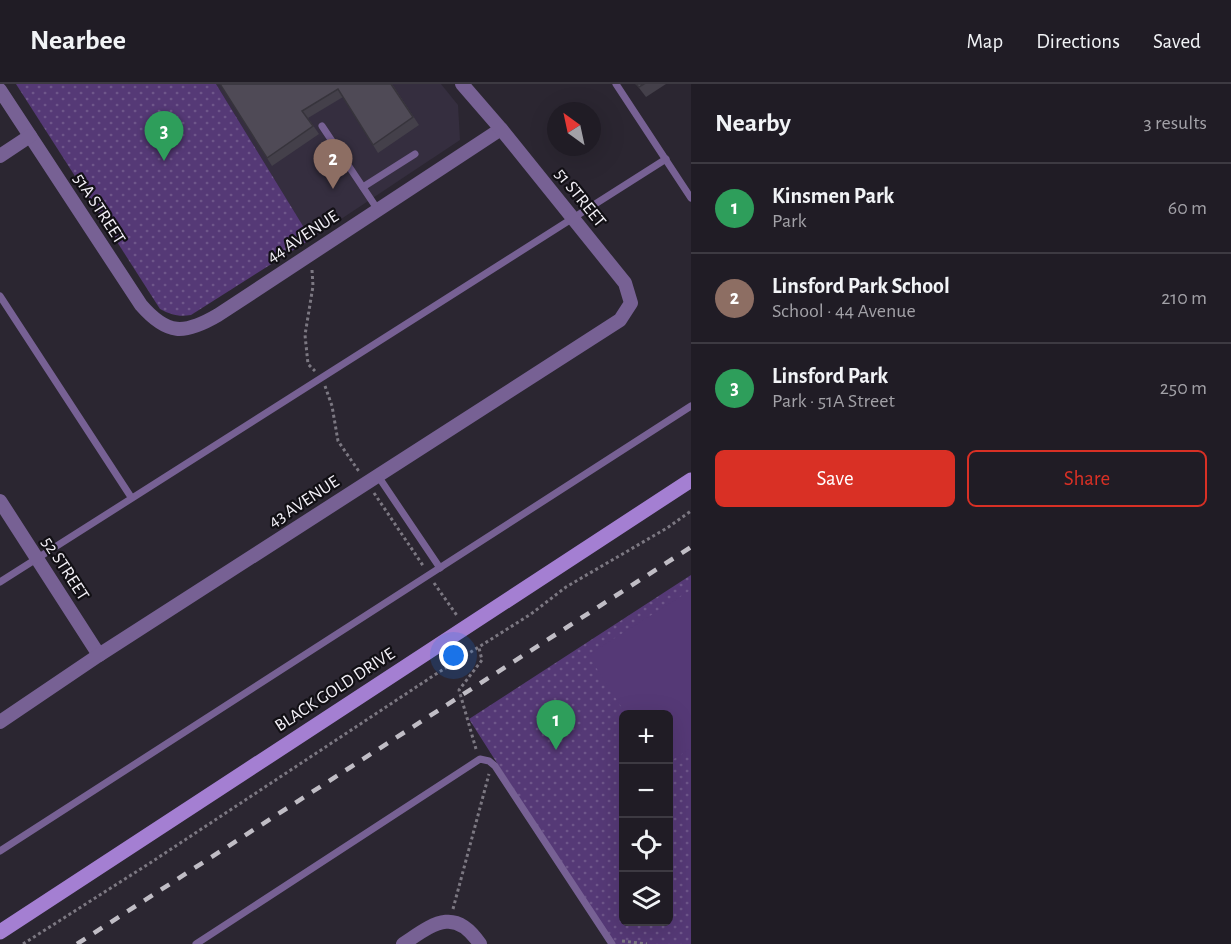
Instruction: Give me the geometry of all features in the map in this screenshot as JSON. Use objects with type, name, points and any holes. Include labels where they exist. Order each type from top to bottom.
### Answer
[{"type":"main road","name":"BLACK GOLD DRIVE","points":[[0,932],[691,480]]},
{"type":"street","name":"51 STREET","points":[[462,84],[625,283],[631,303],[626,312]]},
{"type":"street","name":"51A STREET","points":[[0,90],[141,304],[154,320],[166,327],[183,329]]},
{"type":"street","name":"44 AVENUE","points":[[183,329],[199,326],[501,129]]},
{"type":"street","points":[[0,156],[30,136]]},
{"type":"street","name":"43 AVENUE","points":[[0,722],[99,655],[620,320],[626,312]]},
{"type":"street","name":"52 STREET","points":[[0,501],[99,655]]},
{"type":"street","points":[[403,944],[444,920],[458,923],[480,944]]},
{"type":"lane","points":[[616,84],[691,198]]},
{"type":"lane","points":[[321,126],[378,210]]},
{"type":"lane","points":[[363,187],[415,154]]},
{"type":"lane","points":[[0,582],[130,497],[666,159]]},
{"type":"lane","points":[[0,296],[130,497]]},
{"type":"lane","points":[[0,851],[691,406]]},
{"type":"lane","points":[[372,479],[440,568]]},
{"type":"lane","points":[[196,944],[480,759],[489,761],[495,766],[608,942]]},
{"type":"path","points":[[312,253],[313,286],[305,335],[308,364],[322,378],[332,406],[339,441],[372,479],[429,575],[459,619]]},
{"type":"path","points":[[23,944],[531,614],[566,587],[667,528],[691,511]]},
{"type":"path","points":[[449,922],[489,773],[480,759],[459,690],[482,660],[479,648]]},
{"type":"path","points":[[608,942],[647,944]]},
{"type":"shaded area","points":[[16,84],[216,84],[311,239],[191,315],[175,315],[160,309]]},
{"type":"shaded area","points":[[216,84],[441,84],[458,105],[460,140],[311,239]]},
{"type":"shaded area","points":[[691,575],[691,944],[612,944],[469,719]]},
{"type":"shaded area","points":[[691,590],[691,748],[673,759],[673,710],[623,710],[588,655]]},
{"type":"building","points":[[220,84],[391,84],[413,117],[373,145],[338,89],[302,111],[313,126],[267,158]]},
{"type":"railway","points":[[77,944],[691,547]]},
{"type":"place","name":"Linsford Park","points":[[164,161]]},
{"type":"place","name":"Linsford Park School","points":[[333,189]]},
{"type":"place","name":"Kinsmen Park","points":[[556,750]]}]
